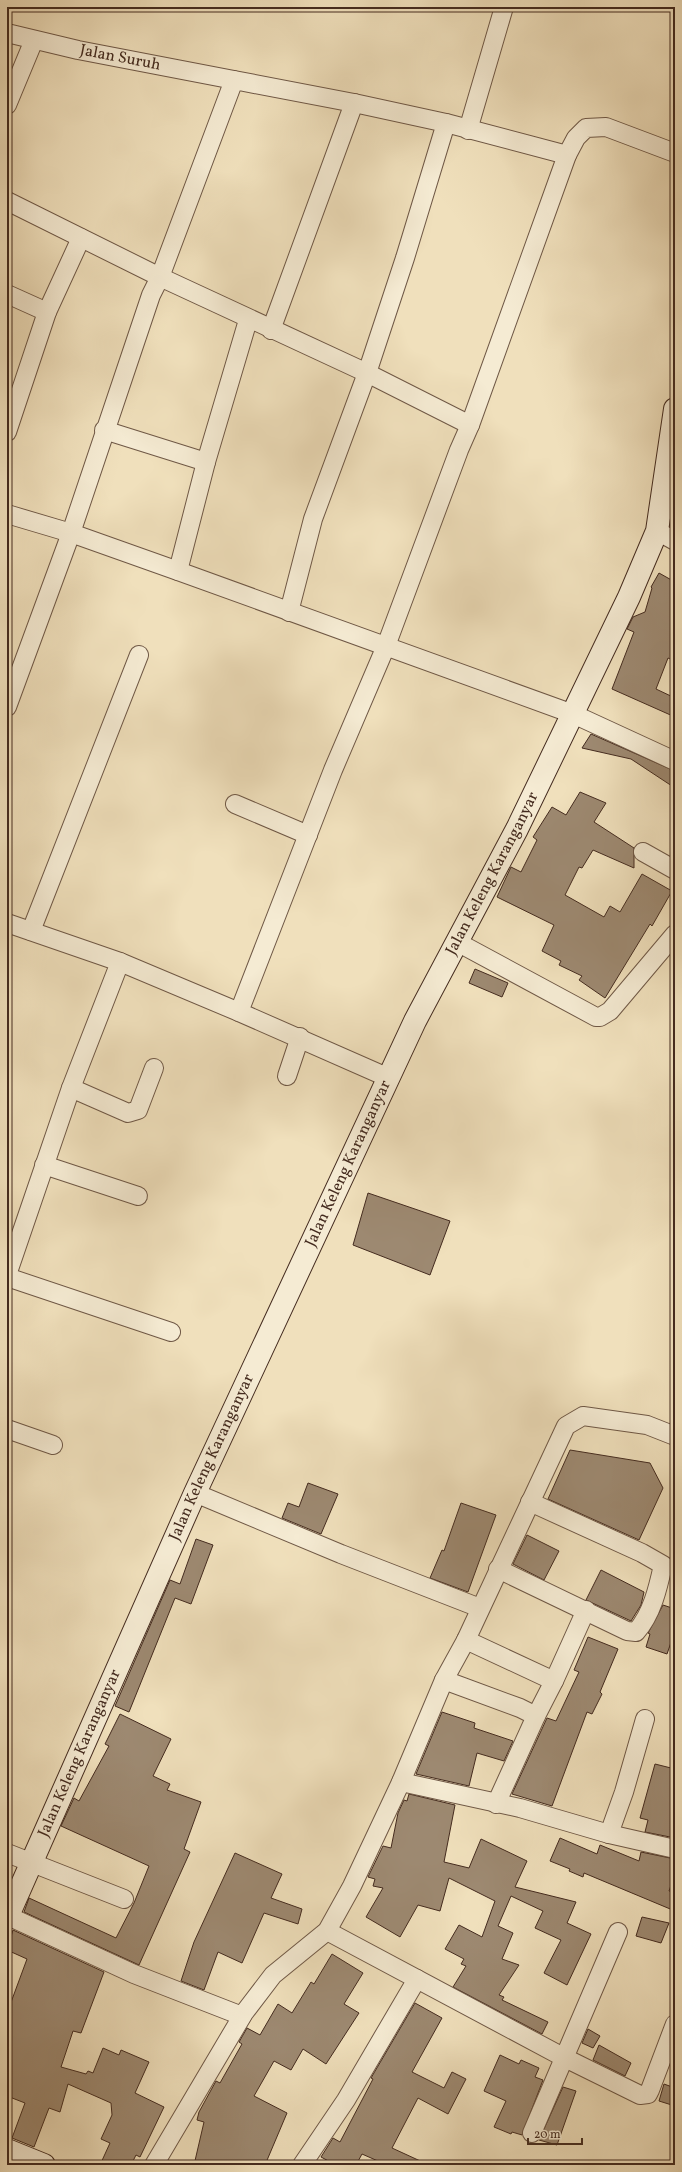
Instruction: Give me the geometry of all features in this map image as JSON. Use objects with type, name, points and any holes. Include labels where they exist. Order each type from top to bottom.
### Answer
[{"type":"main road","name":"Jalan Keleng Karanganyar","points":[[8,1917],[21,1884],[32,1864],[195,1493],[415,1021],[517,829],[629,597],[666,536],[675,409]]},
{"type":"main road","points":[[7,2150],[44,2165]]},
{"type":"street","points":[[468,130],[504,7]]},
{"type":"street","name":"Jalan Suruh","points":[[7,33],[34,40],[354,103],[446,123],[567,155]]},
{"type":"street","points":[[7,105],[34,40]]},
{"type":"street","points":[[7,707],[13,667],[71,534],[104,430],[151,295],[160,277],[234,80]]},
{"type":"street","points":[[271,330],[354,103]]},
{"type":"street","points":[[289,612],[313,519],[367,373],[405,258],[446,123]]},
{"type":"street","points":[[239,1012],[308,835],[386,646],[459,450],[470,425],[567,155],[576,138],[586,128],[606,127],[675,152]]},
{"type":"street","points":[[7,201],[248,320],[367,373],[470,425]]},
{"type":"street","points":[[7,432],[47,312],[81,238]]},
{"type":"street","points":[[7,294],[47,312]]},
{"type":"street","points":[[178,571],[206,462],[248,320]]},
{"type":"street","points":[[104,430],[206,462]]},
{"type":"street","points":[[7,514],[71,534],[178,571],[573,714],[675,761]]},
{"type":"street","points":[[31,932],[140,655]]},
{"type":"street","points":[[236,804],[308,835]]},
{"type":"street","points":[[643,852],[675,870]]},
{"type":"street","points":[[7,922],[31,932],[120,962],[300,1038],[389,1078]]},
{"type":"street","points":[[457,942],[596,1017],[600,1017],[610,1010],[675,934]]},
{"type":"street","points":[[120,962],[71,1088],[7,1276],[171,1332]]},
{"type":"street","points":[[287,1076],[300,1038]]},
{"type":"street","points":[[71,1088],[128,1113],[133,1113],[138,1110],[154,1068]]},
{"type":"street","points":[[44,1164],[138,1196]]},
{"type":"street","points":[[154,2165],[242,2016],[273,1975],[327,1930],[352,1886],[401,1782],[444,1680],[466,1640],[558,1438],[566,1426],[575,1419],[583,1416],[605,1418],[647,1425],[675,1436]]},
{"type":"street","points":[[7,1429],[54,1445]]},
{"type":"street","points":[[195,1493],[341,1554],[480,1608]]},
{"type":"street","points":[[498,1569],[621,1628],[636,1632],[644,1623],[669,1567],[642,1553],[530,1502]]},
{"type":"street","points":[[496,1804],[586,1610]]},
{"type":"street","points":[[466,1640],[554,1681]]},
{"type":"street","points":[[444,1680],[520,1708],[536,1716]]},
{"type":"street","points":[[609,1834],[624,1792],[644,1719]]},
{"type":"street","points":[[401,1782],[496,1804],[520,1808],[609,1834],[675,1849]]},
{"type":"street","points":[[7,1853],[124,1899]]},
{"type":"street","points":[[8,1917],[134,1974],[242,2016]]},
{"type":"street","points":[[327,1930],[563,2057],[602,2077],[644,2095],[650,2090],[675,2024]]},
{"type":"street","points":[[532,2133],[563,2057],[618,1932]]},
{"type":"street","points":[[302,2165],[346,2100],[417,1979]]},
{"type":"building","points":[[675,497],[675,529],[670,526]]},
{"type":"building","points":[[659,573],[675,582],[675,661],[668,658],[656,689],[675,698],[675,717],[612,689],[634,632],[627,629],[633,617],[645,612],[652,588],[651,587]]},
{"type":"building","points":[[591,734],[675,771],[675,788],[631,759],[582,748]]},
{"type":"building","points":[[580,792],[606,803],[594,822],[634,848],[634,868],[593,850],[582,868],[579,867],[565,895],[604,917],[610,906],[620,912],[642,874],[672,891],[652,926],[650,924],[605,998],[579,980],[582,976],[559,965],[561,961],[542,951],[554,925],[497,897],[511,867],[521,872],[537,840],[533,837],[552,807],[566,815]]},
{"type":"building","points":[[475,969],[508,983],[502,997],[469,983]]},
{"type":"building","points":[[368,1193],[450,1221],[430,1275],[353,1245]]},
{"type":"building","points":[[570,1450],[650,1463],[663,1488],[639,1540],[548,1499]]},
{"type":"building","points":[[308,1483],[338,1494],[321,1534],[282,1518],[288,1503],[299,1507]]},
{"type":"building","points":[[461,1503],[496,1515],[468,1592],[430,1578],[442,1550],[444,1551]]},
{"type":"building","points":[[527,1535],[559,1551],[544,1580],[513,1564]]},
{"type":"building","points":[[196,1539],[213,1545],[191,1604],[175,1598],[129,1712],[115,1706],[170,1580],[180,1584]]},
{"type":"building","points":[[601,1570],[644,1592],[641,1605],[631,1621],[586,1600]]},
{"type":"building","points":[[663,1605],[675,1609],[675,1631],[667,1654],[646,1647],[650,1634],[648,1633]]},
{"type":"building","points":[[588,1637],[618,1649],[600,1692],[602,1694],[592,1714],[587,1712],[552,1806],[512,1794],[547,1718],[556,1721],[579,1672],[574,1670]]},
{"type":"building","points":[[442,1712],[475,1723],[474,1728],[513,1741],[504,1761],[477,1753],[469,1786],[416,1774]]},
{"type":"building","points":[[120,1714],[171,1739],[153,1776],[170,1784],[167,1790],[201,1802],[184,1849],[190,1852],[139,1965],[24,1912],[29,1898],[116,1938],[134,1903],[149,1866],[61,1826],[74,1798],[79,1801],[109,1746],[105,1744]]},
{"type":"building","points":[[655,1764],[675,1769],[675,1838],[645,1832],[648,1820],[640,1818]]},
{"type":"building","points":[[409,1794],[455,1805],[444,1862],[469,1868],[481,1839],[527,1861],[515,1887],[576,1902],[567,1923],[591,1934],[567,1985],[544,1973],[561,1940],[535,1928],[543,1911],[511,1896],[498,1926],[513,1933],[502,1959],[519,1965],[499,1995],[504,1997],[502,2000],[548,2022],[542,2034],[453,1987],[466,1966],[461,1964],[464,1959],[445,1949],[459,1925],[482,1937],[495,1901],[449,1878],[440,1911],[418,1905],[400,1937],[366,1917],[383,1888],[373,1886],[375,1879],[368,1877],[383,1846],[391,1848],[398,1813],[404,1800],[407,1801]]},
{"type":"building","points":[[560,1838],[597,1854],[600,1845],[639,1861],[641,1852],[675,1859],[675,1874],[669,1891],[675,1892],[675,1911],[584,1873],[583,1877],[569,1871],[570,1869],[550,1861]]},
{"type":"building","points":[[235,1853],[282,1874],[271,1898],[302,1909],[298,1924],[264,1913],[242,1963],[218,1952],[204,1990],[181,1981],[194,1942]]},
{"type":"building","points":[[642,1917],[669,1923],[661,1943],[636,1936]]},
{"type":"building","points":[[13,1930],[104,1972],[81,2033],[73,2031],[61,2067],[86,2074],[88,2071],[93,2073],[103,2048],[119,2055],[121,2050],[149,2062],[135,2093],[164,2107],[140,2157],[136,2155],[131,2165],[100,2165],[110,2143],[101,2139],[112,2115],[111,2103],[68,2084],[60,2112],[49,2108],[34,2147],[12,2138],[25,2103],[7,2096],[7,2004],[10,2005],[27,1959],[7,1950]]},
{"type":"building","points":[[332,1954],[363,1973],[344,2004],[359,2013],[326,2064],[303,2049],[291,2070],[274,2061],[254,2096],[287,2113],[265,2165],[194,2165],[204,2122],[197,2120],[199,2112],[216,2081],[220,2083],[242,2044],[239,2042],[247,2028],[260,2035],[278,2004],[292,2013],[311,1982],[314,1984]]},
{"type":"building","points":[[415,2003],[442,2018],[412,2072],[444,2088],[452,2072],[466,2079],[448,2114],[418,2098],[392,2148],[429,2165],[387,2165],[362,2154],[356,2165],[336,2165],[321,2157],[333,2138],[340,2142],[373,2079],[371,2078]]},
{"type":"building","points":[[588,2029],[600,2036],[593,2048],[582,2043]]},
{"type":"building","points":[[599,2045],[631,2063],[625,2076],[593,2060]]},
{"type":"building","points":[[500,2055],[519,2064],[521,2060],[539,2068],[535,2077],[543,2080],[522,2135],[512,2132],[511,2134],[494,2127],[506,2101],[484,2091]]},
{"type":"building","points":[[664,2084],[675,2088],[675,2106],[659,2101]]},
{"type":"building","points":[[563,2087],[576,2091],[557,2145],[539,2140]]}]
